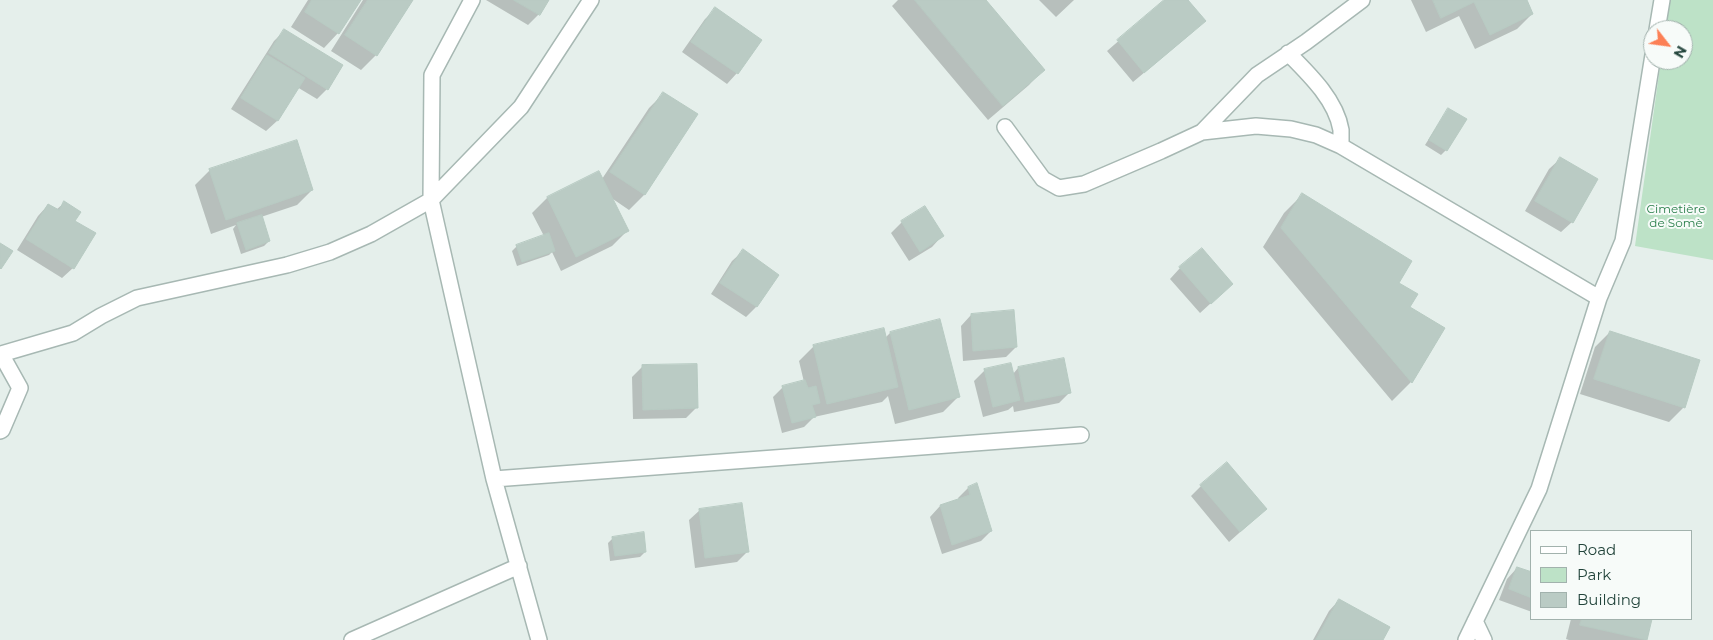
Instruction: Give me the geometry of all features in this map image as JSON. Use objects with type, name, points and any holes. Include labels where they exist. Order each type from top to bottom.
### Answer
[{"type":"street","points":[[472,0],[432,75],[431,200],[494,479],[539,640]]},
{"type":"street","points":[[0,431],[20,388],[0,354],[73,333],[137,298],[287,265],[330,252],[371,234],[431,200],[522,107],[591,0]]},
{"type":"street","points":[[1202,132],[1257,75],[1362,0]]},
{"type":"street","points":[[1659,20],[1662,0]]},
{"type":"street","points":[[1288,53],[1315,82],[1334,110],[1341,130],[1341,146]]},
{"type":"street","points":[[1466,640],[1539,489],[1598,298],[1624,241],[1651,70]]},
{"type":"street","points":[[1005,126],[1043,179],[1058,188],[1084,184],[1202,132],[1256,126],[1291,129],[1316,135],[1341,146],[1598,298]]},
{"type":"street","points":[[494,479],[1081,435]]},
{"type":"street","points":[[352,640],[519,566]]},
{"type":"street","points":[[1475,621],[1484,640]]},
{"type":"green space","name":"Cimetière de Somè","points":[[1669,0],[1713,0],[1713,260],[1635,246],[1660,70],[1693,70],[1693,20],[1666,20]]},
{"type":"building","points":[[312,0],[361,0],[339,34],[305,12]]},
{"type":"building","points":[[368,0],[413,0],[377,56],[345,35]]},
{"type":"building","points":[[514,0],[549,0],[540,15]]},
{"type":"building","points":[[915,0],[986,0],[1045,70],[1003,106]]},
{"type":"building","points":[[1164,0],[1188,0],[1206,21],[1144,73],[1117,40]]},
{"type":"building","points":[[1433,0],[1527,0],[1533,14],[1490,35],[1474,2],[1441,18]]},
{"type":"building","points":[[715,7],[762,40],[738,74],[691,42]]},
{"type":"building","points":[[284,29],[343,65],[328,90],[269,53]]},
{"type":"building","points":[[267,55],[305,78],[278,121],[241,98]]},
{"type":"building","points":[[663,92],[698,114],[645,195],[610,172]]},
{"type":"building","points":[[1448,108],[1467,119],[1447,151],[1429,140]]},
{"type":"building","points":[[297,140],[313,190],[226,220],[209,169]]},
{"type":"building","points":[[1560,157],[1598,179],[1573,223],[1535,201]]},
{"type":"building","points":[[599,171],[629,231],[576,257],[547,197]]},
{"type":"building","points":[[1302,193],[1412,261],[1399,283],[1418,294],[1410,307],[1445,328],[1412,383],[1281,228]]},
{"type":"building","points":[[64,201],[81,212],[75,221],[96,233],[74,269],[26,239],[48,204],[59,210]]},
{"type":"building","points":[[925,206],[944,236],[920,252],[901,221]]},
{"type":"building","points":[[262,215],[270,241],[246,250],[237,223]]},
{"type":"building","points":[[549,233],[555,251],[522,262],[516,245]]},
{"type":"building","points":[[0,243],[13,251],[1,269],[0,268]]},
{"type":"building","points":[[1202,248],[1233,284],[1211,304],[1179,267]]},
{"type":"building","points":[[743,249],[779,275],[757,307],[720,283]]},
{"type":"building","points":[[1014,310],[1017,347],[973,351],[971,314]]},
{"type":"building","points":[[940,319],[960,397],[909,410],[890,332]]},
{"type":"building","points":[[884,328],[898,387],[827,404],[813,345]]},
{"type":"building","points":[[1610,331],[1700,360],[1685,408],[1594,379]]},
{"type":"building","points":[[1064,358],[1071,393],[1025,402],[1018,367]]},
{"type":"building","points":[[1011,363],[1020,400],[993,407],[984,369]]},
{"type":"building","points":[[697,364],[698,408],[643,410],[642,365]]},
{"type":"building","points":[[805,380],[808,388],[816,386],[820,403],[812,405],[816,417],[792,423],[782,386]]},
{"type":"building","points":[[1227,462],[1267,509],[1240,532],[1200,485]]},
{"type":"building","points":[[977,483],[992,531],[952,545],[940,505],[970,495],[968,487]]},
{"type":"building","points":[[742,503],[749,552],[705,558],[699,509]]},
{"type":"building","points":[[644,532],[646,552],[615,556],[612,537]]},
{"type":"building","points":[[1517,567],[1530,571],[1530,597],[1509,589]]},
{"type":"building","points":[[1339,599],[1390,627],[1383,640],[1316,640]]},
{"type":"building","points":[[1582,620],[1652,620],[1647,640],[1580,625]]}]
